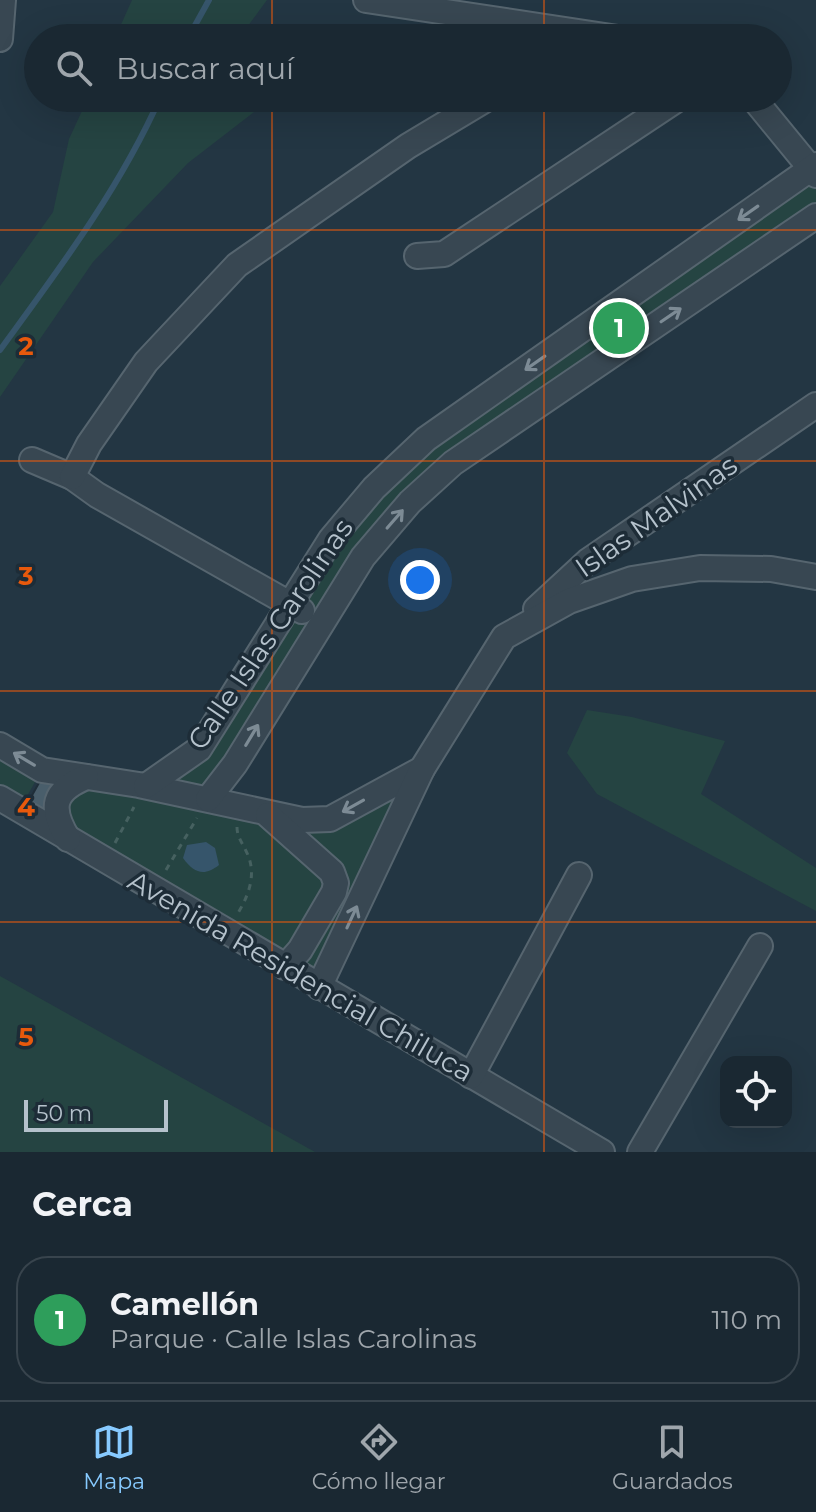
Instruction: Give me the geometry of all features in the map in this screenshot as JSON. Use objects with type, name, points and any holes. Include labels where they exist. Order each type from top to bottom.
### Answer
[{"type":"street","points":[[0,39],[3,0]]},
{"type":"street","points":[[366,0],[471,24]]},
{"type":"street","points":[[72,477],[89,444],[146,362],[237,265],[408,146],[465,112]]},
{"type":"street","points":[[417,256],[444,254],[658,112]]},
{"type":"street","points":[[765,112],[815,169]]},
{"type":"street","name":"Calle Islas Carolinas","points":[[146,786],[199,749],[331,539],[374,488],[426,439],[815,169]]},
{"type":"street","name":"Calle Islas Carolinas","points":[[208,799],[235,764],[363,557],[410,502],[453,463],[816,216]]},
{"type":"street","name":"Islas Malvinas","points":[[504,637],[588,561],[816,405]]},
{"type":"street","points":[[32,460],[72,477],[97,495],[291,604],[320,624]]},
{"type":"street","points":[[319,987],[422,769],[504,637],[569,601],[632,579],[700,568],[771,569],[816,577]]},
{"type":"street","points":[[0,745],[42,770],[146,786],[302,820],[330,819],[422,769]]},
{"type":"street","points":[[68,839],[57,819],[57,799],[64,789],[86,777]]},
{"type":"street","name":"Avenida Residencial Chiluca","points":[[0,798],[602,1152]]},
{"type":"street","points":[[256,812],[332,872],[336,883],[334,892],[300,950],[285,967]]},
{"type":"street","points":[[471,1076],[579,875]]},
{"type":"street","points":[[640,1152],[760,946]]},
{"type":"path","points":[[105,861],[146,786]]},
{"type":"path","points":[[154,890],[208,799]]},
{"type":"path","points":[[226,933],[250,886],[252,873],[237,825],[256,812]]},
{"type":"green space","points":[[132,0],[267,0],[249,24],[121,24]]},
{"type":"green space","points":[[82,112],[254,112],[188,163],[93,262],[0,397],[0,286],[53,212],[69,139]]},
{"type":"green space","points":[[816,166],[816,216],[410,502],[208,799],[302,820],[422,769],[319,987],[68,839],[64,789],[139,785],[199,749],[374,488]]},
{"type":"green space","points":[[587,710],[632,717],[725,741],[701,794],[816,868],[816,911],[597,794],[567,753]]},
{"type":"green space","points":[[0,745],[42,770],[19,810],[0,798]]},
{"type":"green space","points":[[0,976],[315,1152],[0,1152]]},
{"type":"water","points":[[206,842],[215,848],[219,865],[200,872],[183,858],[187,845]]},
{"type":"building","points":[[45,772],[63,787],[54,826],[25,808]]},
{"type":"waterway","points":[[196,24],[209,0]]},
{"type":"waterway","points":[[0,350],[107,197],[153,112]]},
{"type":"place","name":"Camellón","points":[[619,328]]}]
